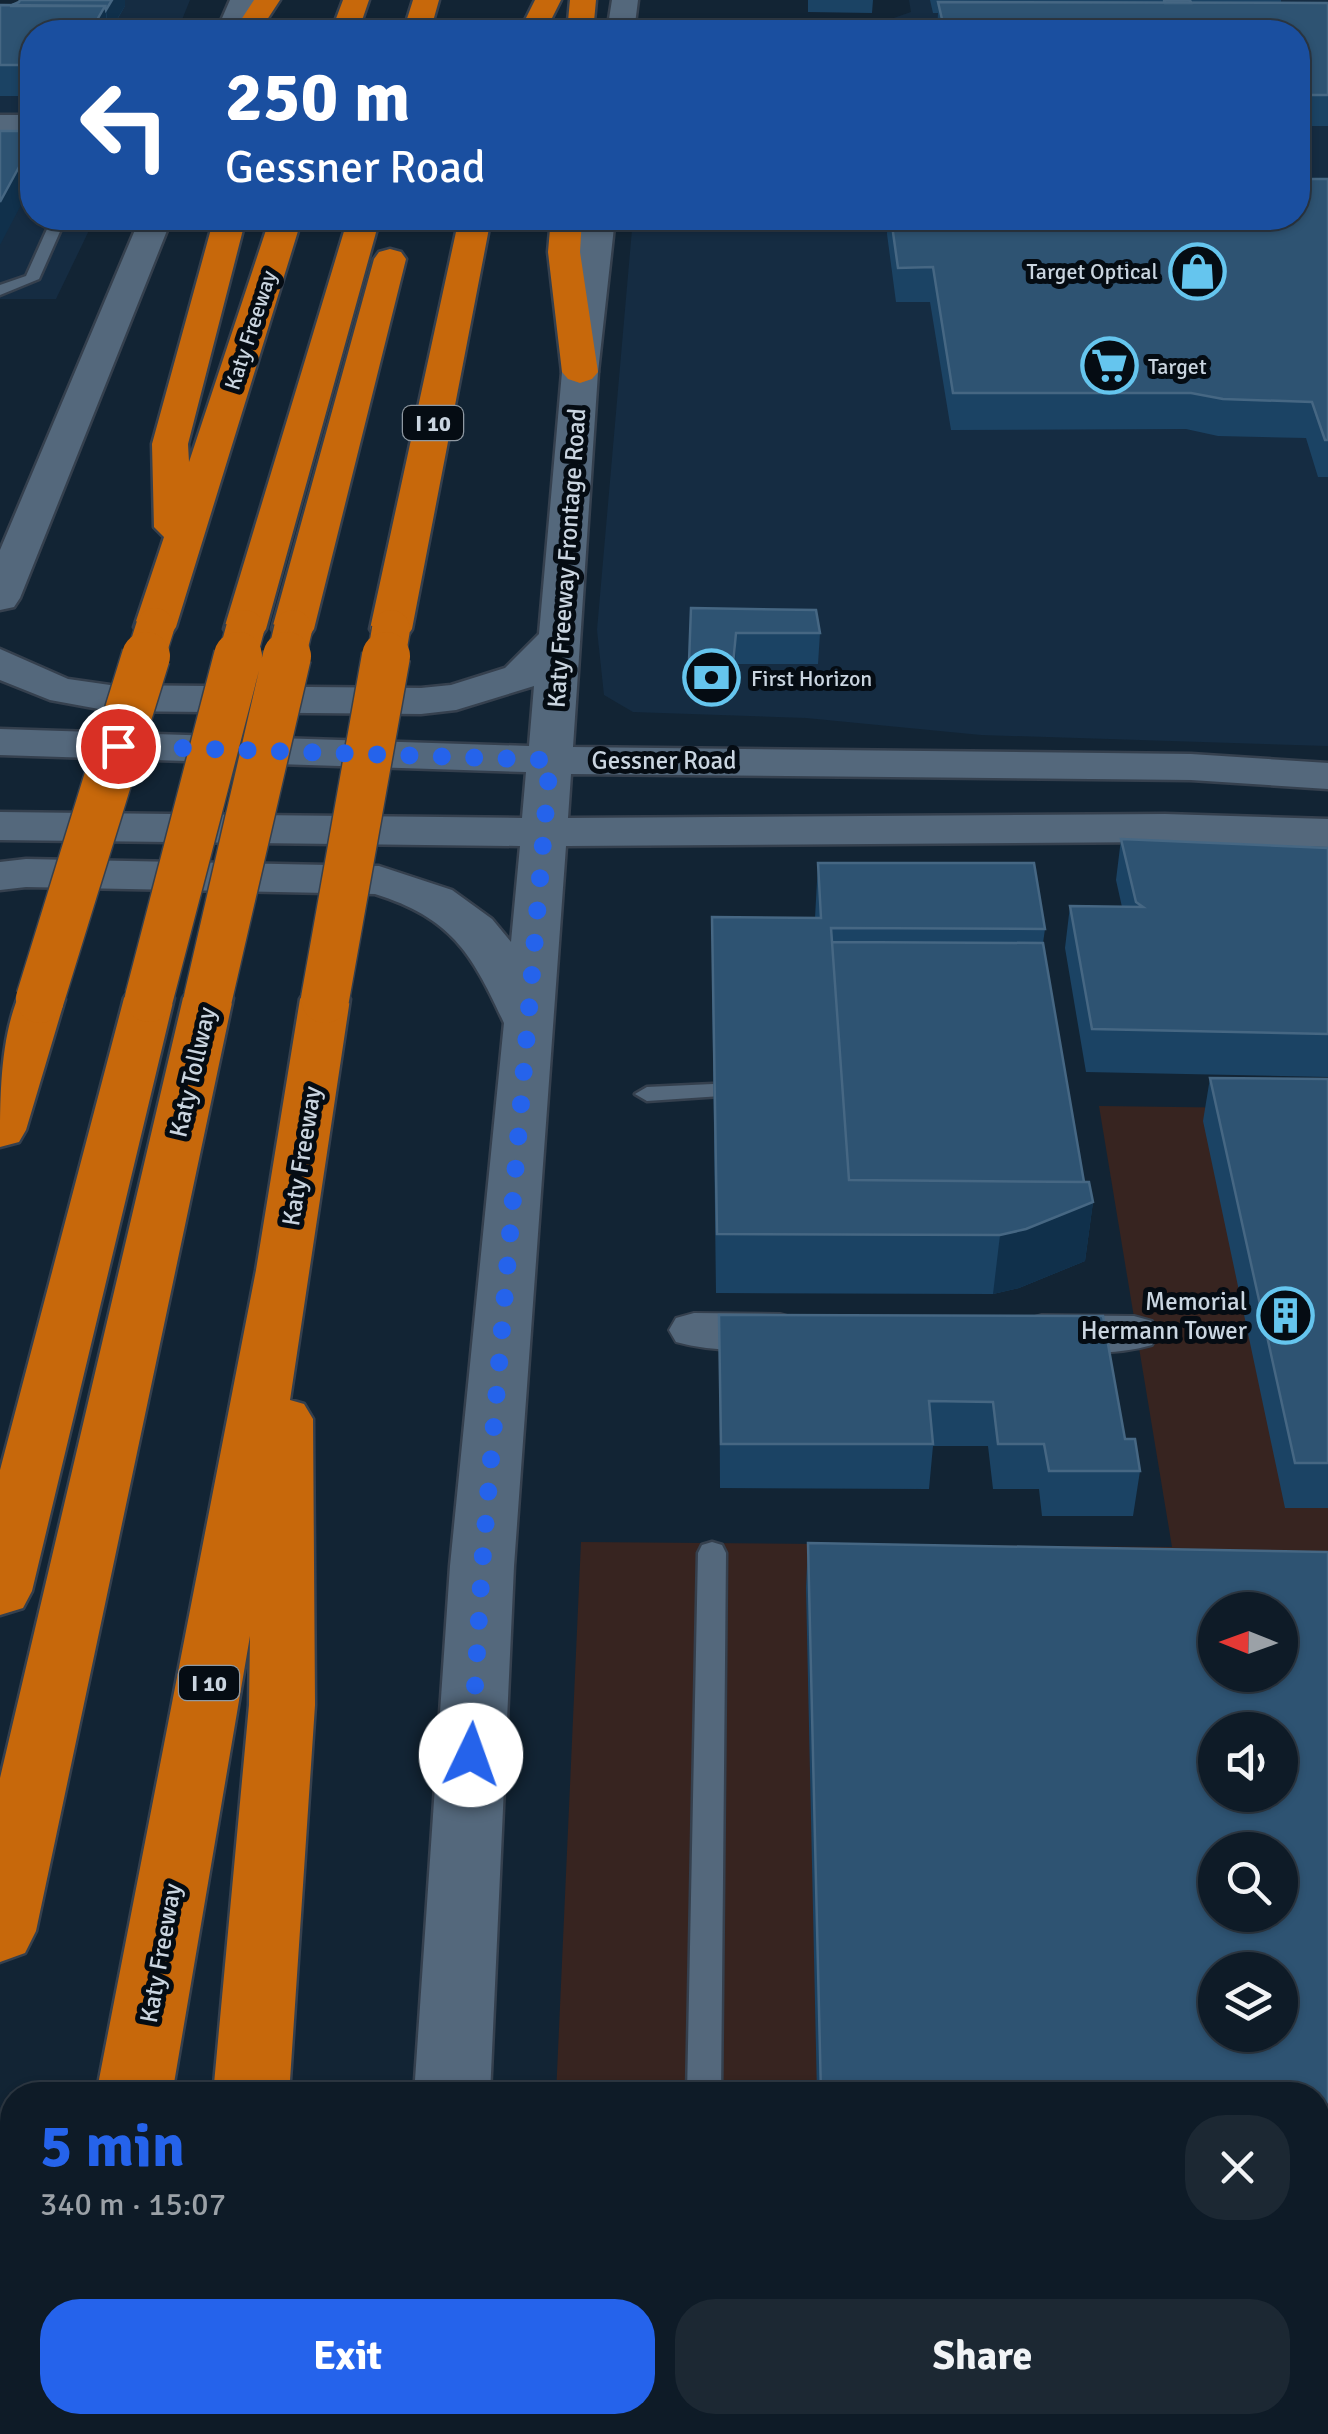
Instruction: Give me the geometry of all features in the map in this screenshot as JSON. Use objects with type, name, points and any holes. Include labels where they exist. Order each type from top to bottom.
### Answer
[{"type":"highway","points":[[174,568],[170,444],[227,230]]},
{"type":"highway","name":"Katy Freeway","points":[[0,1130],[282,230]]},
{"type":"highway","points":[[0,1592],[245,629],[361,230]]},
{"type":"highway","name":"Katy Tollway","points":[[0,1931],[293,629],[397,230]]},
{"type":"highway","name":"Katy Freeway","points":[[136,2082],[284,1270],[325,1000],[391,629],[473,230]]},
{"type":"highway","points":[[565,230],[564,252],[580,372]]},
{"type":"highway","points":[[252,2082],[282,1705],[284,1270]]},
{"type":"main road","points":[[0,598],[151,230]]},
{"type":"main road","name":"Katy Freeway Frontage Road","points":[[453,2082],[482,1566],[580,372],[598,230]]},
{"type":"main road","points":[[0,662],[38,685],[63,694],[110,698],[421,701],[488,690],[520,677],[559,637]]},
{"type":"main road","name":"Gessner Road","points":[[0,742],[550,760],[1191,767],[1328,776]]},
{"type":"main road","points":[[0,826],[544,832],[1165,828],[1328,833]]},
{"type":"main road","points":[[0,876],[26,873],[379,880],[414,890],[462,918],[488,942],[507,968],[529,1025]]},
{"type":"street","points":[[694,1330],[828,1331]]},
{"type":"street","points":[[1001,1332],[1134,1333]]},
{"type":"lane","points":[[0,290],[32,279],[54,230]]},
{"type":"lane","points":[[647,1094],[713,1091]]},
{"type":"lane","points":[[704,2082],[712,1552]]},
{"type":"shaded area","points":[[22,0],[190,0],[182,20],[20,20],[20,230],[89,230],[56,299],[0,299],[0,27]]},
{"type":"shaded area","points":[[909,0],[1328,0],[1328,746],[981,735],[806,718],[633,712],[604,695],[597,630],[632,230],[1310,230],[1310,20],[888,20],[911,12]]},
{"type":"shaded area","points":[[1099,1106],[1328,1109],[1328,2082],[557,2082],[581,1542],[1172,1547]]},
{"type":"building","points":[[20,0],[112,0],[106,10],[105,6],[10,6]]},
{"type":"building","points":[[1164,0],[1190,0],[1191,3],[1165,3]]},
{"type":"building","points":[[938,2],[1328,3],[1328,95],[1310,95],[1310,20],[942,20]]},
{"type":"building","points":[[0,5],[105,6],[97,20],[20,20],[20,65],[0,65]]},
{"type":"building","points":[[0,131],[20,131],[20,165],[0,202]]},
{"type":"building","name":"Target","points":[[1310,179],[1328,179],[1328,440],[1312,402],[1223,399],[1191,393],[953,393],[933,267],[898,268],[893,230],[1310,230]]},
{"type":"building","points":[[691,608],[816,610],[820,633],[736,633],[733,664],[689,662]]},
{"type":"building","points":[[1121,839],[1328,848],[1328,1034],[1092,1029],[1070,906],[1143,907],[1136,902]]},
{"type":"building","points":[[818,863],[1034,863],[1045,929],[831,928],[849,1180],[1089,1182],[1093,1202],[1026,1229],[1000,1235],[717,1234],[712,917],[821,918]]},
{"type":"building","points":[[832,942],[1043,943],[1084,1182],[849,1180]]},
{"type":"building","name":"Memorial Hermann Tower","points":[[1210,1078],[1328,1079],[1328,1463],[1295,1463]]},
{"type":"building","points":[[719,1315],[1103,1316],[1125,1439],[1135,1439],[1140,1471],[1049,1471],[1044,1444],[998,1444],[993,1402],[929,1401],[933,1444],[721,1444]]},
{"type":"building","points":[[808,1543],[1328,1552],[1328,2082],[821,2082]]},
{"type":"place","name":"Target Optical","points":[[1197,271]]},
{"type":"place","name":"Target","points":[[1109,366]]},
{"type":"place","name":"First Horizon","points":[[712,678]]},
{"type":"place","name":"Memorial Hermann Tower","points":[[1286,1315]]},
{"type":"route","points":[[118,746],[550,760],[482,1566],[471,1755]]}]
